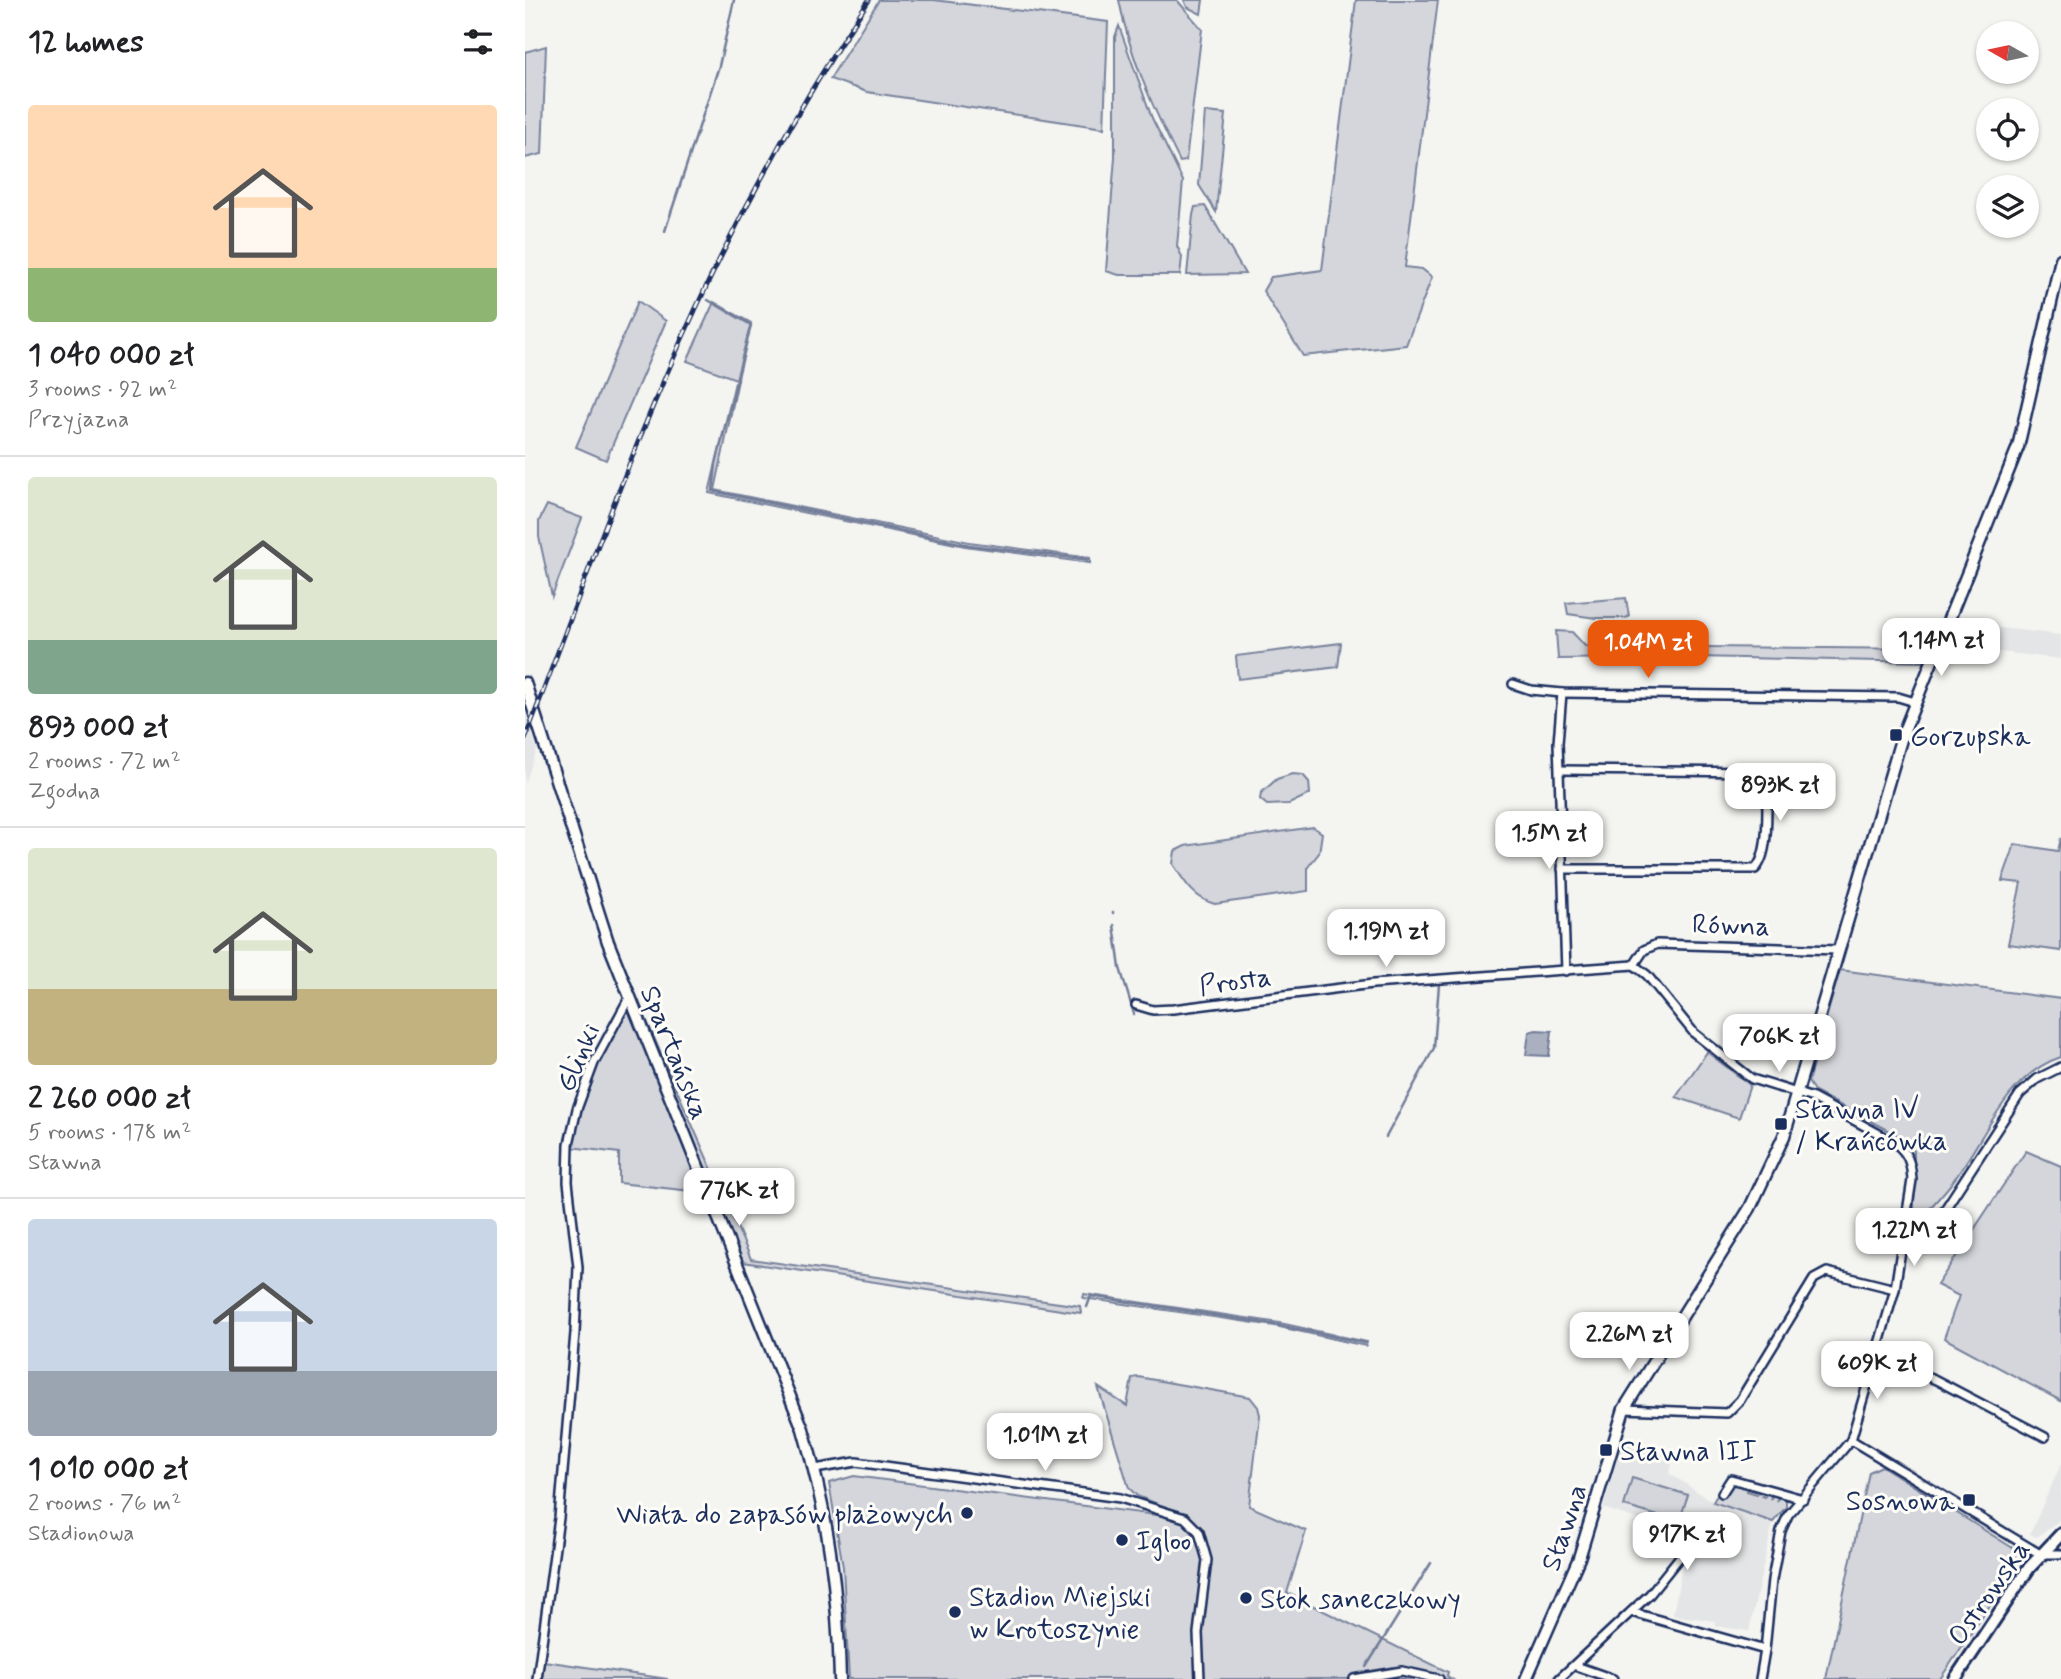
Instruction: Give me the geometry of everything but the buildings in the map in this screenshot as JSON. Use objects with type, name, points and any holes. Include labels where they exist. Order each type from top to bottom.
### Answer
[{"type":"main road","name":"Ostrowska","points":[[1955,1679],[2040,1554],[2061,1534]]},
{"type":"street","points":[[1796,1093],[1894,759],[2018,447],[2061,259]]},
{"type":"street","name":"Spartańska","points":[[525,683],[604,929],[629,998],[781,1371],[815,1469],[832,1552],[840,1679]]},
{"type":"street","points":[[1513,684],[1531,690],[1562,692],[1898,697],[1915,702]]},
{"type":"street","points":[[1562,692],[1558,736],[1566,971]]},
{"type":"street","points":[[1561,770],[1760,772],[1767,779],[1761,863],[1755,869],[1562,869]]},
{"type":"street","name":"Równa","points":[[1634,965],[1644,950],[1657,944],[1837,950]]},
{"type":"street","points":[[1634,965],[1647,975],[1680,1018],[1752,1079],[1796,1093],[1834,1110],[1906,1152],[1911,1163],[1912,1180],[1895,1289],[1851,1440],[1788,1515],[1776,1546],[1760,1679]]},
{"type":"street","name":"Prosta","points":[[1136,1004],[1153,1010],[1173,1009],[1373,984],[1634,965]]},
{"type":"street","name":"Glinki","points":[[537,1679],[559,1518],[575,1333],[577,1267],[568,1182],[569,1144],[577,1109],[594,1063],[629,998]]},
{"type":"street","points":[[1904,1241],[1924,1236],[1935,1223],[2020,1094],[2037,1079],[2061,1067]]},
{"type":"street","name":"Stawna","points":[[1526,1679],[1575,1568],[1625,1409],[1762,1186],[1784,1136],[1796,1093]]},
{"type":"street","points":[[1625,1409],[1727,1413],[1740,1400],[1814,1279],[1820,1274],[1827,1272],[1895,1289]]},
{"type":"street","points":[[1876,1355],[1936,1380],[2045,1437]]},
{"type":"street","points":[[1851,1440],[2040,1554],[2061,1554]]},
{"type":"street","points":[[815,1469],[856,1462],[1121,1498],[1179,1515],[1194,1526],[1203,1541],[1207,1560],[1198,1633],[1200,1679]]},
{"type":"street","points":[[1721,1493],[1731,1479],[1803,1499]]},
{"type":"street","points":[[1559,1679],[1631,1612],[1694,1539]]},
{"type":"street","points":[[1631,1612],[1765,1650]]},
{"type":"street","points":[[1576,1666],[1613,1679]]},
{"type":"street","points":[[1354,1679],[1402,1671],[1439,1679]]},
{"type":"shaded area","points":[[879,0],[934,0],[1108,22],[1104,128],[867,92],[830,79]]},
{"type":"shaded area","points":[[1119,0],[1177,0],[1202,29],[1186,161],[1180,162],[1144,83]]},
{"type":"shaded area","points":[[1184,0],[1203,0],[1201,14],[1187,7]]},
{"type":"shaded area","points":[[1356,0],[1438,0],[1405,267],[1422,269],[1432,277],[1406,345],[1303,356],[1263,291],[1271,277],[1322,270]]},
{"type":"shaded area","points":[[1119,26],[1152,118],[1183,181],[1177,246],[1182,257],[1180,275],[1119,275],[1106,271],[1115,157],[1115,37]]},
{"type":"shaded area","points":[[546,46],[542,154],[525,158],[525,52]]},
{"type":"shaded area","points":[[1205,112],[1226,114],[1216,212],[1199,185]]},
{"type":"shaded area","points":[[1205,206],[1245,274],[1187,275],[1195,207]]},
{"type":"shaded area","points":[[638,301],[666,321],[606,460],[576,447]]},
{"type":"shaded area","points":[[714,302],[751,323],[736,379],[687,361]]},
{"type":"shaded area","points":[[738,380],[715,490],[969,542],[1090,558],[1090,563],[965,546],[709,493],[735,382]]},
{"type":"shaded area","points":[[547,505],[582,518],[552,596],[539,537],[539,521]]},
{"type":"shaded area","points":[[1626,598],[1629,617],[1625,618],[1568,614],[1566,603]]},
{"type":"shaded area","points":[[1957,623],[2061,635],[2061,659],[1947,646]]},
{"type":"shaded area","points":[[1556,631],[1572,632],[1585,646],[1928,649],[1923,662],[1697,657],[1558,659]]},
{"type":"shaded area","points":[[1341,643],[1338,667],[1238,679],[1236,656]]},
{"type":"shaded area","points":[[525,712],[537,749],[525,784]]},
{"type":"shaded area","points":[[1292,774],[1303,775],[1309,782],[1310,794],[1289,804],[1267,805],[1260,799],[1261,793],[1277,779]]},
{"type":"shaded area","points":[[1313,827],[1322,833],[1319,853],[1308,867],[1308,891],[1215,904],[1195,894],[1173,864],[1175,851],[1185,846]]},
{"type":"shaded area","points":[[2061,838],[2061,951],[2008,944],[2021,883],[2002,881],[2015,844],[2058,851]]},
{"type":"shaded area","points":[[1840,970],[2061,999],[2061,1057],[2042,1066],[2010,1094],[1950,1185],[1914,1225],[1914,1151],[1901,1137],[1815,1092],[1808,1082]]},
{"type":"shaded area","points":[[626,1008],[629,1009],[701,1192],[619,1183],[619,1153],[570,1147],[593,1076]]},
{"type":"shaded area","points":[[641,1008],[751,1259],[1080,1306],[1081,1313],[743,1262],[640,1014]]},
{"type":"shaded area","points":[[1707,1052],[1750,1085],[1739,1118],[1676,1097]]},
{"type":"shaded area","points":[[2026,1151],[2061,1166],[2061,1401],[1944,1338],[1959,1296],[1937,1285]]},
{"type":"shaded area","points":[[1084,1294],[1280,1323],[1367,1342],[1366,1346],[1275,1326],[1083,1298]]},
{"type":"shaded area","points":[[1132,1378],[1250,1397],[1258,1407],[1260,1415],[1249,1506],[1306,1531],[1287,1593],[1448,1672],[1447,1676],[1452,1679],[849,1679],[843,1567],[829,1483],[854,1476],[1171,1517],[1184,1514],[1137,1496],[1129,1488],[1098,1387],[1127,1406]]},
{"type":"shaded area","points":[[1622,1442],[1674,1458],[1669,1473],[1713,1502],[1773,1522],[1749,1631],[1715,1626],[1715,1621],[1673,1615],[1683,1561],[1697,1539],[1603,1508]]},
{"type":"shaded area","points":[[2061,1464],[2061,1519],[2037,1537],[2030,1534]]},
{"type":"shaded area","points":[[1882,1466],[2024,1555],[1940,1679],[1826,1679],[1869,1472]]},
{"type":"shaded area","points":[[1632,1478],[1688,1495],[1679,1522],[1624,1506]]},
{"type":"shaded area","points":[[1730,1485],[1749,1486],[1747,1491],[1757,1494],[1760,1489],[1764,1490],[1762,1496],[1765,1497],[1767,1491],[1770,1492],[1771,1499],[1773,1493],[1777,1494],[1777,1501],[1780,1495],[1786,1500],[1786,1507],[1773,1522],[1713,1502],[1717,1495],[1722,1497]]},
{"type":"shaded area","points":[[544,1661],[668,1679],[542,1679]]},
{"type":"water","points":[[1552,1031],[1549,1056],[1526,1055],[1529,1032]]},
{"type":"waterway","points":[[665,231],[719,66],[734,0]]},
{"type":"waterway","points":[[708,300],[751,325],[716,464],[713,491],[969,545],[1090,560]]},
{"type":"waterway","points":[[1114,925],[1120,968],[1134,1014]]},
{"type":"waterway","points":[[1386,1137],[1434,1048],[1439,984]]},
{"type":"waterway","points":[[1087,1307],[1091,1296],[1278,1325],[1365,1343]]},
{"type":"waterway","points":[[1366,1667],[1431,1563]]},
{"type":"railway","points":[[525,739],[629,464],[711,276],[785,136],[869,0]]},
{"type":"place","name":"Gorzupska","points":[[1896,735]]},
{"type":"place","name":"Stawna IV / Krańcówka","points":[[1781,1124]]},
{"type":"place","name":"Stawna III","points":[[1606,1450]]},
{"type":"place","name":"Sosnowa","points":[[1969,1500]]},
{"type":"place","name":"Wiata do zapasów plażowych","points":[[967,1513]]},
{"type":"place","name":"Igloo","points":[[1122,1540]]},
{"type":"place","name":"Stok saneczkowy","points":[[1246,1598]]},
{"type":"place","name":"Stadion Miejski w Krotoszynie","points":[[955,1612]]}]
